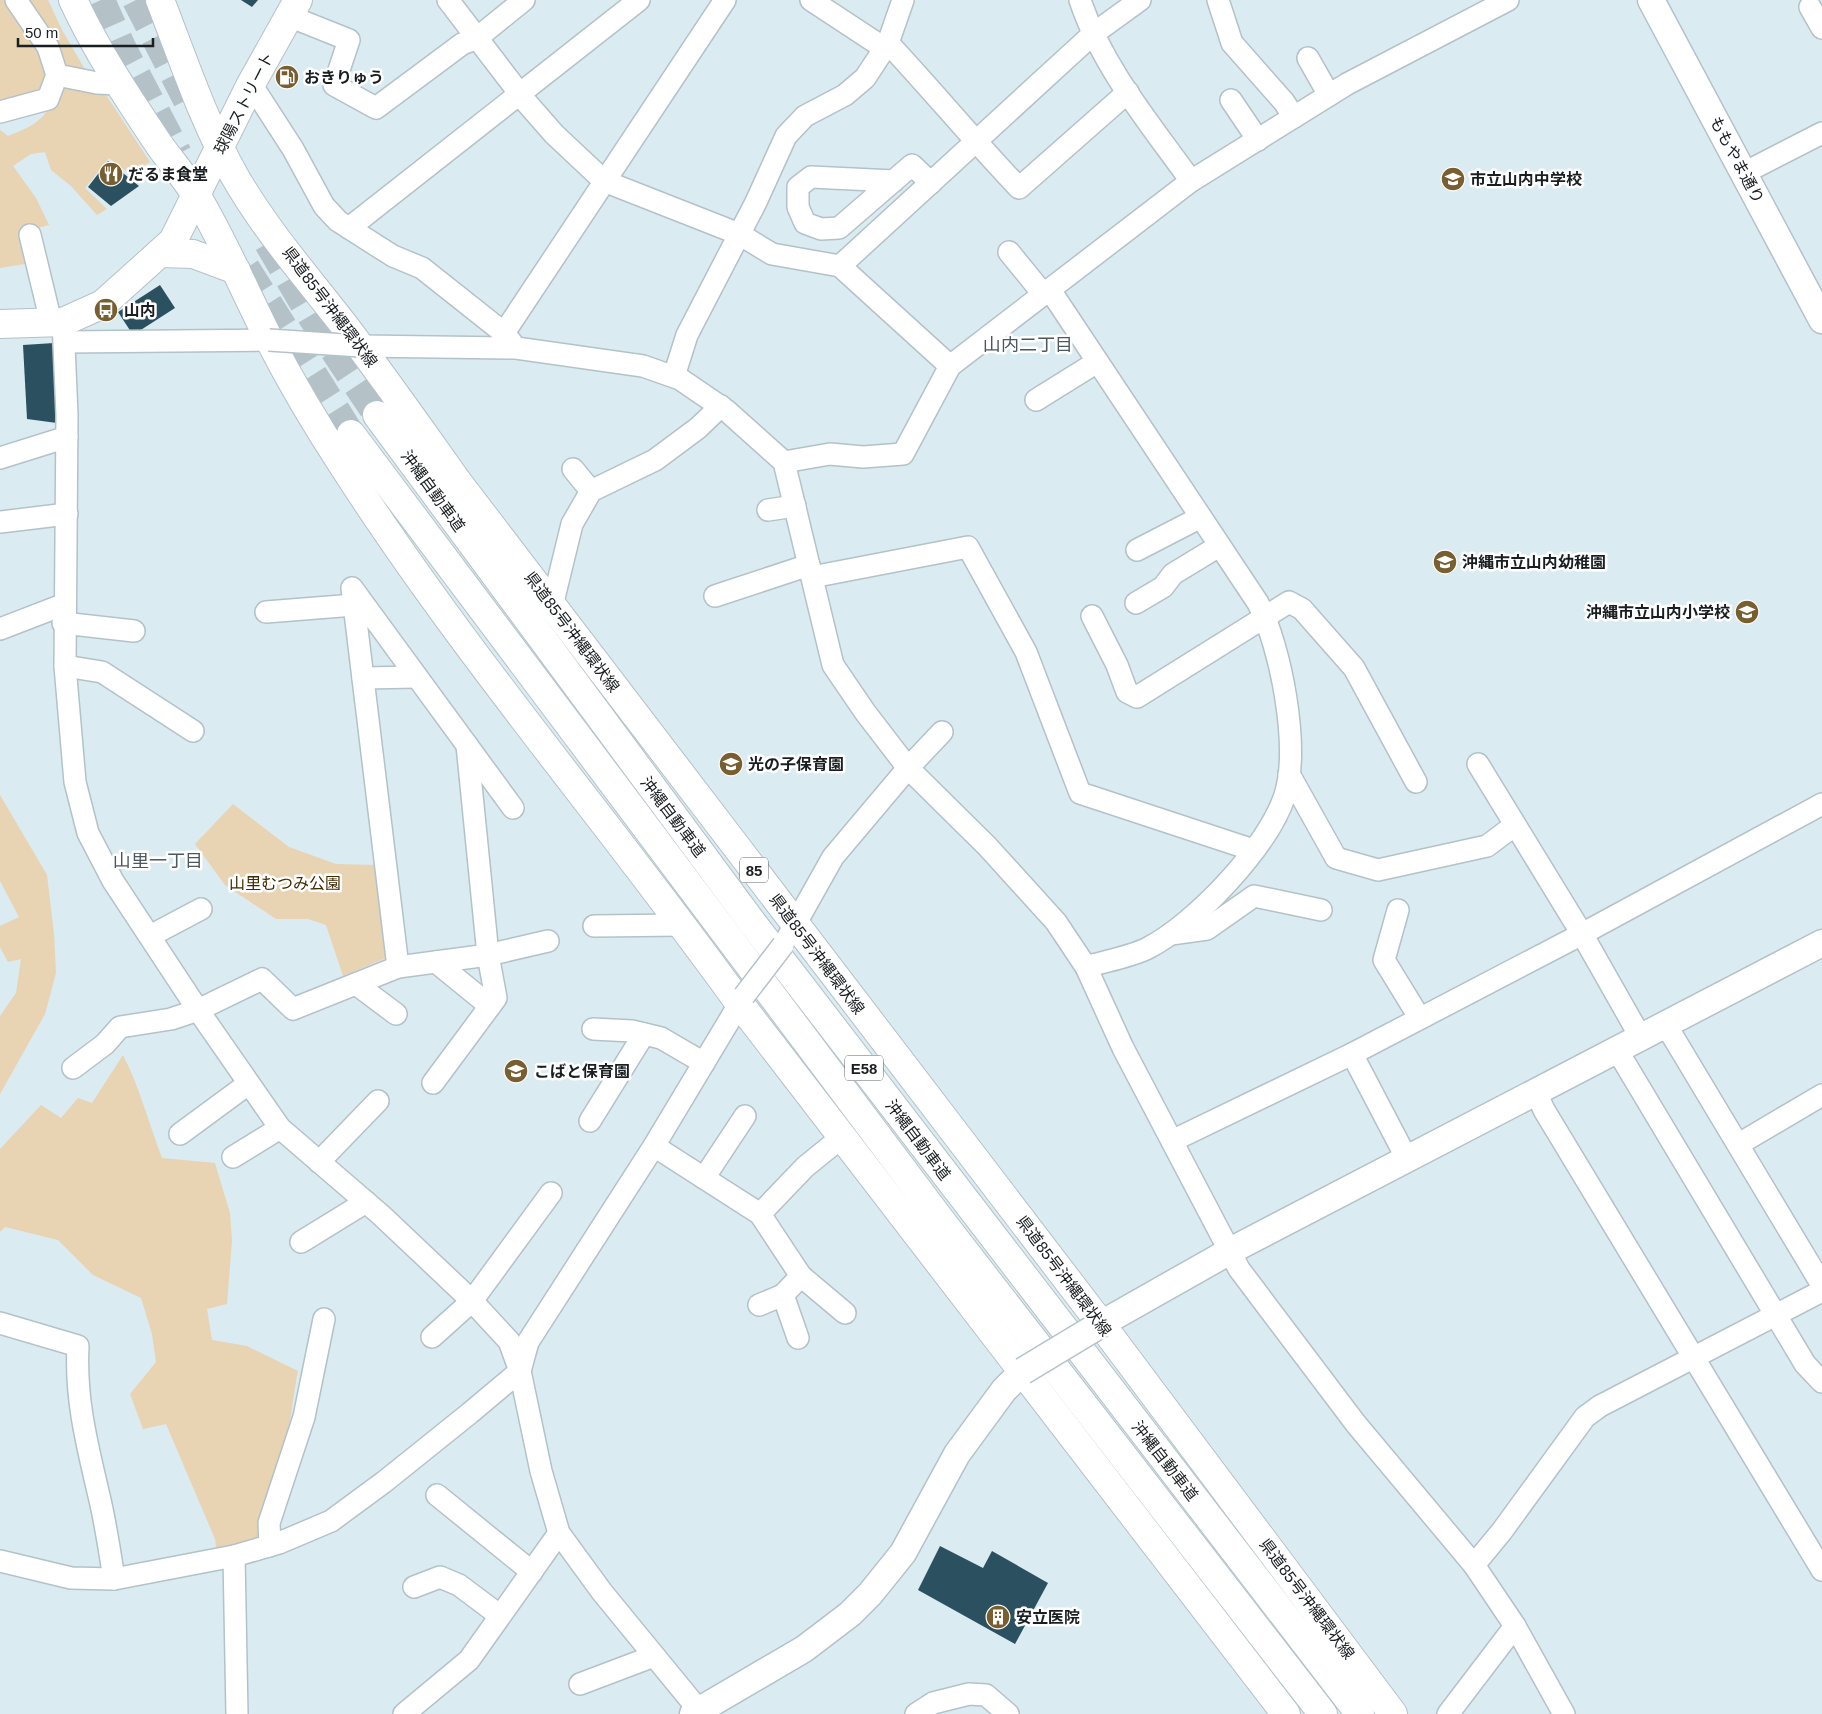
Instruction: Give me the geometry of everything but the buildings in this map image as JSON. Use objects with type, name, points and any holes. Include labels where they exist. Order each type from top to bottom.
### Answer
[{"type":"main road","points":[[73,0],[90,35],[118,84],[197,196],[236,270],[269,340],[344,468],[430,593],[742,1000],[842,1137],[1024,1371],[1286,1714]]},
{"type":"main road","name":"県道85号沖縄環状線","points":[[160,0],[205,115],[221,149],[254,206],[360,346],[457,481],[552,606],[789,935],[1101,1324],[1393,1714]]},
{"type":"main road","name":"球陽ストリート","points":[[0,324],[60,329],[102,304],[173,241],[221,149],[251,84],[293,8]]},
{"type":"main road","points":[[160,253],[194,254],[236,270]]},
{"type":"main road","name":"沖縄自動車道","points":[[376,415],[752,921],[1360,1714]]},
{"type":"main road","name":"沖縄自動車道","points":[[350,434],[942,1222],[1323,1714]]},
{"type":"street","points":[[0,112],[48,99],[57,74],[48,47],[16,0]]},
{"type":"street","points":[[448,0],[520,95],[554,134],[604,181],[739,234],[772,254],[840,266],[950,366]]},
{"type":"street","points":[[293,8],[349,40],[334,85],[376,108],[462,44],[478,38],[524,0]]},
{"type":"street","points":[[349,228],[639,0]]},
{"type":"street","points":[[510,340],[604,181],[725,0]]},
{"type":"street","points":[[812,0],[886,46],[942,101],[975,143],[1019,188],[1128,92]]},
{"type":"street","points":[[674,376],[687,335],[739,234],[786,136],[804,116],[846,95],[865,78],[886,46],[903,0]]},
{"type":"street","points":[[1080,0],[1093,34],[1128,92],[1191,182]]},
{"type":"street","points":[[840,266],[1093,34],[1140,0]]},
{"type":"street","points":[[1218,0],[1232,43],[1284,102],[1294,117]]},
{"type":"street","points":[[784,462],[830,454],[863,457],[903,454],[950,366],[1191,182],[1329,95],[1508,0]]},
{"type":"street","name":"ももやま通り","points":[[1651,0],[1822,320]]},
{"type":"street","points":[[1810,7],[1822,28]]},
{"type":"street","points":[[1308,58],[1329,95]]},
{"type":"street","points":[[57,74],[97,83],[118,84]]},
{"type":"street","points":[[251,84],[293,149],[324,206],[349,228],[393,256],[422,268],[510,340]]},
{"type":"street","points":[[1231,100],[1258,140]]},
{"type":"street","points":[[1744,173],[1822,133]]},
{"type":"street","points":[[894,181],[912,165],[931,183]]},
{"type":"street","points":[[30,235],[60,329],[67,437],[65,666],[75,782],[88,833],[113,881],[248,1084],[280,1128],[366,1202],[472,1301],[509,1341],[520,1371],[541,1471],[559,1533],[602,1592],[697,1713],[804,1649],[850,1614],[870,1594],[903,1553],[957,1454],[1004,1390],[1024,1371],[1101,1324],[1230,1251],[1822,943]]},
{"type":"street","points":[[1008,252],[1047,293],[1097,362],[1265,616],[1275,648],[1282,682],[1290,744],[1289,774],[1285,795],[1274,818],[1235,874],[1170,934],[1146,949],[1086,967]]},
{"type":"street","points":[[60,329],[360,346],[510,340],[643,366],[674,376],[721,406],[784,462],[833,665],[864,712],[908,768],[1018,880],[1056,922],[1086,967],[1123,1048],[1239,1269],[1356,1424],[1474,1564],[1515,1626],[1564,1714]]},
{"type":"street","points":[[1036,400],[1097,362]]},
{"type":"street","points":[[552,606],[572,524],[592,491],[655,460],[698,428],[721,406]]},
{"type":"street","points":[[0,458],[67,437]]},
{"type":"street","points":[[573,469],[592,491]]},
{"type":"street","points":[[768,510],[795,506]]},
{"type":"street","points":[[0,522],[67,514]]},
{"type":"street","points":[[1137,550],[1199,518]]},
{"type":"street","points":[[1136,603],[1163,587],[1173,574],[1218,546]]},
{"type":"street","points":[[715,596],[811,571],[968,547],[1026,652],[1080,793],[1253,850]]},
{"type":"street","points":[[398,967],[352,588],[513,808]]},
{"type":"street","points":[[1092,616],[1117,665],[1127,692],[1137,697],[1289,602],[1302,610],[1354,668],[1416,782]]},
{"type":"street","points":[[266,612],[354,605]]},
{"type":"street","points":[[0,629],[64,613],[134,631]]},
{"type":"street","points":[[65,666],[102,672],[193,731]]},
{"type":"street","points":[[363,678],[417,677]]},
{"type":"street","points":[[0,1561],[71,1578],[114,1579],[234,1556],[270,1546],[331,1521],[384,1482],[520,1371],[528,1342],[654,1146],[742,1000],[789,935],[834,858],[908,768],[942,732]]},
{"type":"street","points":[[433,1083],[496,998],[488,955],[467,745]]},
{"type":"street","points":[[1478,764],[1582,934],[1641,1038]]},
{"type":"street","points":[[1289,774],[1336,858],[1378,870],[1487,846],[1515,825]]},
{"type":"street","points":[[1172,1141],[1352,1054],[1419,1017],[1819,811]]},
{"type":"street","points":[[1170,934],[1206,928],[1254,896],[1321,910]]},
{"type":"street","points":[[150,936],[201,909]]},
{"type":"street","points":[[1398,910],[1384,960],[1419,1017]]},
{"type":"street","points":[[594,926],[683,925]]},
{"type":"street","points":[[73,1068],[105,1044],[120,1027],[171,1019],[198,1010],[262,979],[293,1009],[398,967],[488,955],[548,941]]},
{"type":"street","points":[[436,962],[490,1006]]},
{"type":"street","points":[[356,984],[396,1014]]},
{"type":"street","points":[[1666,1025],[1822,1285]]},
{"type":"street","points":[[593,1029],[644,1034],[661,1038],[704,1063]]},
{"type":"street","points":[[590,1121],[644,1034]]},
{"type":"street","points":[[1617,1050],[1805,1364],[1822,1382]]},
{"type":"street","points":[[1352,1054],[1407,1159]]},
{"type":"street","points":[[180,1134],[248,1084]]},
{"type":"street","points":[[1536,1092],[1544,1110],[1651,1284],[1693,1358],[1822,1570]]},
{"type":"street","points":[[1739,1144],[1822,1095]]},
{"type":"street","points":[[319,1162],[378,1101]]},
{"type":"street","points":[[704,1178],[745,1116]]},
{"type":"street","points":[[233,1157],[280,1128]]},
{"type":"street","points":[[760,1214],[805,1167],[842,1137]]},
{"type":"street","points":[[654,1146],[760,1214],[801,1276],[845,1313]]},
{"type":"street","points":[[432,1337],[472,1301],[550,1193]]},
{"type":"street","points":[[301,1242],[366,1202]]},
{"type":"street","points":[[759,1305],[783,1295],[801,1276]]},
{"type":"street","points":[[1474,1564],[1502,1531],[1585,1417],[1600,1406],[1822,1291]]},
{"type":"street","points":[[783,1295],[798,1338]]},
{"type":"street","points":[[270,1546],[269,1523],[304,1417],[324,1319]]},
{"type":"street","points":[[0,1323],[78,1346],[77,1383],[89,1460],[100,1500],[114,1579]]},
{"type":"street","points":[[437,1495],[532,1572]]},
{"type":"street","points":[[404,1714],[469,1660],[499,1615],[559,1533]]},
{"type":"street","points":[[234,1556],[237,1714]]},
{"type":"street","points":[[414,1587],[440,1577],[459,1585],[499,1615]]},
{"type":"street","points":[[1448,1714],[1515,1626]]},
{"type":"street","points":[[580,1684],[654,1656]]},
{"type":"street","points":[[916,1714],[933,1703],[969,1694],[986,1695],[1008,1714]]},
{"type":"green space","points":[[0,0],[48,0],[62,30],[90,78],[51,77],[47,91],[0,105]]},
{"type":"green space","points":[[59,80],[102,89],[150,162],[130,174],[109,158],[85,188],[107,209],[97,215],[71,186],[51,170],[45,152],[31,154],[13,166],[36,198],[49,225],[30,230],[31,263],[0,268],[0,130],[8,136],[37,122],[48,110]]},
{"type":"green space","points":[[0,795],[47,875],[54,934],[56,973],[45,1014],[0,1094],[0,1016],[16,993],[21,959],[8,962],[0,947],[0,926],[19,917],[0,881]]},
{"type":"green space","name":"山里むつみ公園","points":[[233,804],[289,847],[336,864],[376,865],[395,954],[343,976],[326,925],[308,919],[276,919],[225,885],[195,844]]},
{"type":"green space","points":[[123,1055],[139,1093],[162,1158],[215,1163],[230,1213],[232,1241],[227,1304],[207,1309],[212,1340],[247,1346],[298,1371],[285,1447],[262,1507],[260,1533],[263,1549],[218,1559],[215,1539],[166,1424],[143,1429],[130,1394],[156,1362],[152,1334],[141,1298],[93,1275],[58,1240],[5,1227],[0,1232],[0,1149],[41,1105],[61,1118],[78,1098],[92,1103]]},
{"type":"tunnel","points":[[101,0],[122,47],[178,154]]},
{"type":"tunnel","points":[[136,0],[193,112]]},
{"type":"tunnel","points":[[268,243],[311,316],[377,415]]},
{"type":"tunnel","points":[[246,268],[351,434]]},
{"type":"place","name":"おきりゅう","points":[[287,77]]},
{"type":"place","name":"だるま食堂","points":[[111,174]]},
{"type":"place","name":"市立山内中学校","points":[[1453,179]]},
{"type":"place","name":"山内","points":[[106,310]]},
{"type":"place","name":"沖縄市立山内幼稚園","points":[[1445,562]]},
{"type":"place","name":"沖縄市立山内小学校","points":[[1747,612]]},
{"type":"place","name":"光の子保育園","points":[[731,764]]},
{"type":"place","name":"こばと保育園","points":[[516,1071]]},
{"type":"place","name":"安立医院","points":[[998,1617]]},
{"type":"district","name":"山内二丁目","points":[[1028,345]]},
{"type":"district","name":"山里一丁目","points":[[158,861]]}]
